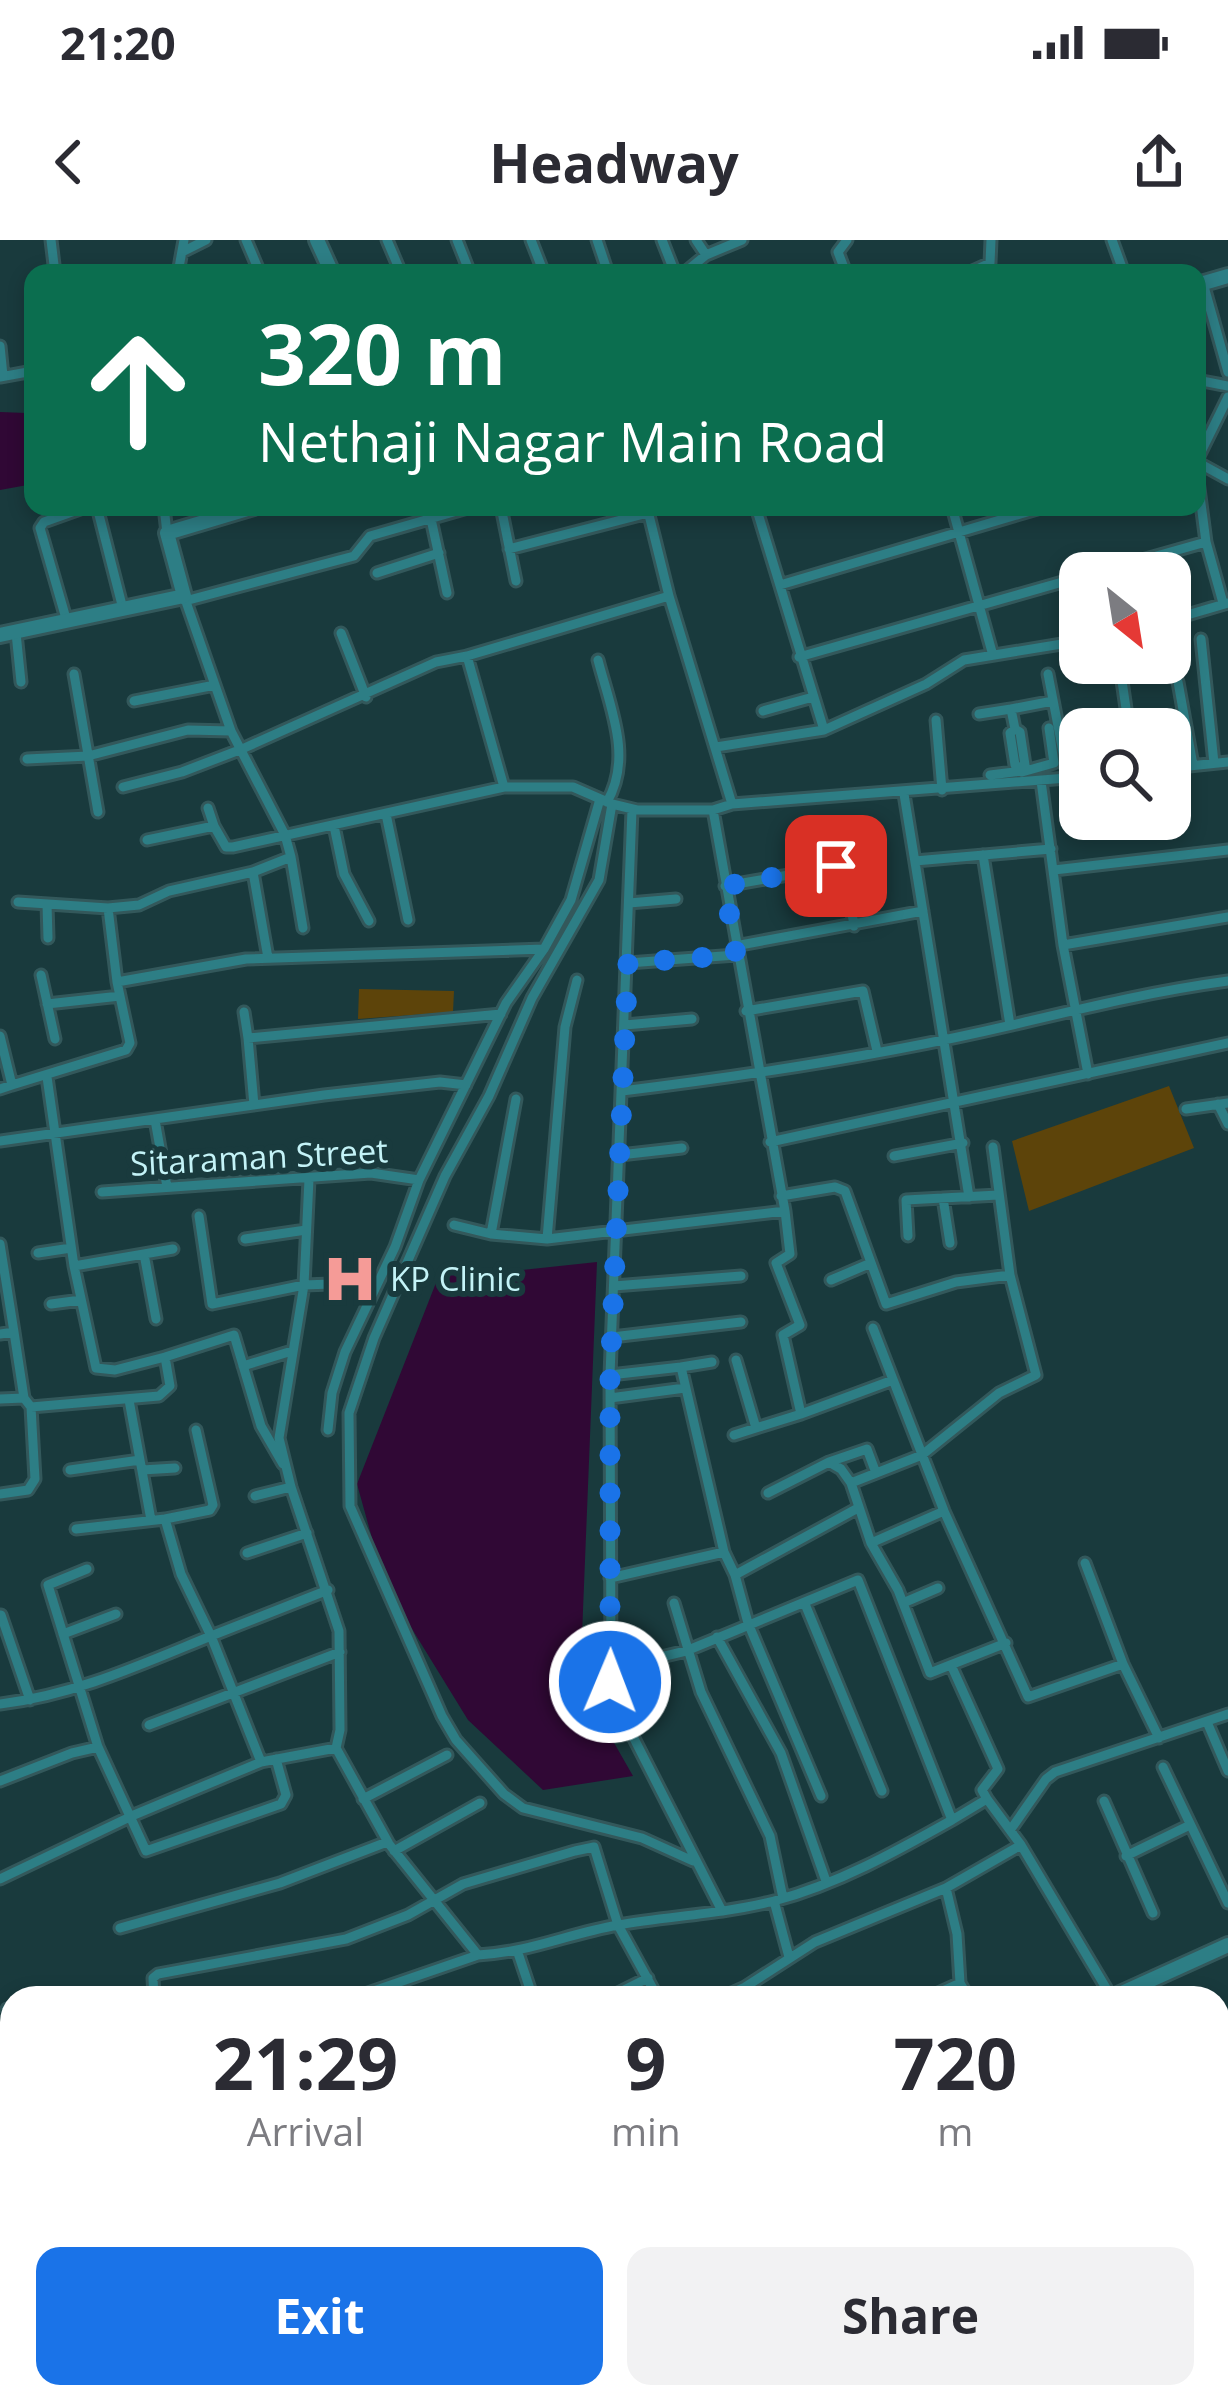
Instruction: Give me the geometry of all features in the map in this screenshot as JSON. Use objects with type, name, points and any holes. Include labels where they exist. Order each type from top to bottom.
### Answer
[{"type":"street","points":[[182,250],[206,240]]},
{"type":"street","points":[[696,240],[706,255]]},
{"type":"street","points":[[695,264],[742,240]]},
{"type":"street","points":[[1206,301],[1228,372]]},
{"type":"street","points":[[0,346],[2,376]]},
{"type":"street","points":[[1206,442],[1228,397]]},
{"type":"street","points":[[61,516],[40,528],[68,622]]},
{"type":"street","points":[[100,516],[123,609]]},
{"type":"street","points":[[165,516],[184,598],[231,731],[285,835],[304,928]]},
{"type":"street","points":[[167,533],[213,516]]},
{"type":"street","points":[[21,682],[8,634],[355,556],[370,536],[440,516]]},
{"type":"street","points":[[503,516],[516,581]]},
{"type":"street","points":[[509,549],[626,516]]},
{"type":"street","points":[[649,516],[732,804]]},
{"type":"street","points":[[761,516],[824,730]]},
{"type":"street","points":[[954,516],[992,652]]},
{"type":"street","points":[[780,585],[1013,516]]},
{"type":"street","points":[[1191,614],[1226,603],[1203,516]]},
{"type":"street","points":[[430,519],[447,593]]},
{"type":"street","points":[[1171,552],[1206,542]]},
{"type":"street","points":[[376,573],[439,553]]},
{"type":"street","points":[[799,657],[1059,583]]},
{"type":"street","points":[[123,787],[182,772],[242,749],[436,662],[669,596]]},
{"type":"street","points":[[341,633],[366,697]]},
{"type":"street","points":[[1201,639],[1214,763]]},
{"type":"street","points":[[716,747],[824,730],[926,685],[964,660],[1059,644]]},
{"type":"street","points":[[467,656],[504,787]]},
{"type":"street","points":[[328,1430],[332,1393],[345,1352],[395,1247],[418,1180],[501,1014],[571,900],[618,778],[621,755],[598,660]]},
{"type":"street","points":[[74,674],[98,812]]},
{"type":"street","points":[[1048,674],[1059,723]]},
{"type":"street","points":[[1178,684],[1192,765],[1228,762]]},
{"type":"street","points":[[134,701],[215,685]]},
{"type":"street","points":[[763,711],[813,697]]},
{"type":"street","points":[[980,714],[1053,701]]},
{"type":"street","points":[[1011,709],[1026,764],[1022,774]]},
{"type":"street","points":[[936,720],[942,790]]},
{"type":"street","points":[[208,808],[226,847],[504,787],[559,785],[632,810],[713,810],[732,804],[904,794],[1047,768],[1054,763],[1049,728]]},
{"type":"street","points":[[27,759],[88,756],[171,732],[231,731]]},
{"type":"street","points":[[990,775],[1059,780]]},
{"type":"street","points":[[1041,782],[1088,1074]]},
{"type":"street","points":[[904,794],[969,1197]]},
{"type":"street","points":[[606,802],[599,880],[532,998],[489,1096],[445,1176],[374,1338],[349,1413],[347,1483],[357,1526],[416,1664],[456,1740],[504,1794],[524,1808],[642,1838],[693,1861]]},
{"type":"street","points":[[632,810],[610,1375],[610,1682],[693,1861],[722,1911]]},
{"type":"street","points":[[713,810],[782,1196],[789,1257],[776,1264],[800,1325],[783,1335],[802,1414]]},
{"type":"street","points":[[386,814],[408,920]]},
{"type":"street","points":[[147,840],[214,826]]},
{"type":"street","points":[[334,826],[344,874],[370,921]]},
{"type":"street","points":[[915,861],[1051,849]]},
{"type":"street","points":[[1054,870],[1228,850]]},
{"type":"street","points":[[982,855],[1010,1025]]},
{"type":"street","points":[[18,902],[108,908],[139,905],[169,891],[253,872],[291,857]]},
{"type":"street","points":[[725,886],[836,866],[844,869],[854,926]]},
{"type":"street","points":[[253,872],[268,958]]},
{"type":"street","points":[[629,903],[676,899]]},
{"type":"street","points":[[47,904],[48,938]]},
{"type":"street","points":[[0,1089],[129,1047],[108,908]]},
{"type":"street","points":[[628,963],[735,951],[923,911]]},
{"type":"street","points":[[1064,945],[1228,917]]},
{"type":"street","points":[[117,982],[268,958],[544,949]]},
{"type":"street","points":[[41,975],[55,1039]]},
{"type":"street","points":[[547,1240],[565,1027],[578,980]]},
{"type":"street","points":[[622,1091],[761,1074],[1228,981]]},
{"type":"street","points":[[746,1011],[863,991],[877,1051]]},
{"type":"street","points":[[47,1004],[120,996]]},
{"type":"street","points":[[244,1012],[254,1105]]},
{"type":"street","points":[[248,1038],[501,1014]]},
{"type":"street","points":[[625,1025],[692,1019]]},
{"type":"street","points":[[0,1036],[12,1085]]},
{"type":"street","points":[[770,1142],[1228,1043]]},
{"type":"street","points":[[47,1077],[74,1266],[96,1368],[115,1370],[234,1335],[261,1426],[284,1466]]},
{"type":"street","points":[[0,1141],[440,1082],[466,1085]]},
{"type":"street","points":[[491,1234],[516,1099]]},
{"type":"street","points":[[1186,1109],[1223,1104],[1228,1124]]},
{"type":"street","points":[[155,1120],[167,1187]]},
{"type":"street","points":[[894,1156],[963,1143]]},
{"type":"street","points":[[851,1483],[922,1455],[998,1393],[1036,1375],[1010,1275],[993,1147]]},
{"type":"street","points":[[620,1155],[682,1148]]},
{"type":"street","name":"Sitaraman Street","points":[[102,1192],[383,1173],[418,1180]]},
{"type":"street","points":[[309,1179],[304,1285],[279,1438],[290,1487],[339,1631],[336,1748],[391,1847],[478,1955]]},
{"type":"street","points":[[782,1196],[841,1188],[848,1195],[889,1305],[956,1282],[1010,1275]]},
{"type":"street","points":[[908,1236],[906,1200],[998,1195]]},
{"type":"street","points":[[944,1198],[950,1243]]},
{"type":"street","points":[[454,1225],[547,1240],[784,1211]]},
{"type":"street","points":[[199,1216],[212,1304],[331,1284]]},
{"type":"street","points":[[245,1239],[306,1230]]},
{"type":"street","points":[[38,1253],[71,1248]]},
{"type":"street","points":[[74,1266],[173,1249]]},
{"type":"street","points":[[0,1494],[28,1490],[35,1479],[28,1402],[4,1291],[1,1252]]},
{"type":"street","points":[[144,1254],[156,1319]]},
{"type":"street","points":[[831,1280],[871,1263]]},
{"type":"street","points":[[614,1286],[741,1276]]},
{"type":"street","points":[[51,1304],[81,1300]]},
{"type":"street","points":[[612,1337],[741,1322]]},
{"type":"street","points":[[873,1328],[944,1511],[1028,1697],[1123,1664]]},
{"type":"street","points":[[0,1334],[14,1332]]},
{"type":"street","points":[[243,1366],[292,1351]]},
{"type":"street","points":[[0,1399],[159,1396],[168,1390],[165,1357]]},
{"type":"street","points":[[736,1360],[756,1428]]},
{"type":"street","points":[[610,1375],[712,1362]]},
{"type":"street","points":[[681,1367],[724,1552],[748,1623],[821,1796]]},
{"type":"street","points":[[734,1435],[893,1380]]},
{"type":"street","points":[[610,1398],[686,1388]]},
{"type":"street","points":[[129,1400],[151,1520]]},
{"type":"street","points":[[76,1529],[210,1510],[213,1505],[196,1430]]},
{"type":"street","points":[[768,1493],[866,1449],[876,1473]]},
{"type":"street","points":[[829,1462],[841,1468],[851,1483],[871,1543],[903,1603],[929,1671],[1006,1643]]},
{"type":"street","points":[[70,1470],[141,1465],[175,1468]]},
{"type":"street","points":[[256,1496],[290,1487]]},
{"type":"street","points":[[735,1575],[858,1508]]},
{"type":"street","points":[[871,1543],[944,1511]]},
{"type":"street","points":[[164,1519],[181,1574],[261,1762]]},
{"type":"street","points":[[247,1553],[307,1533]]},
{"type":"street","points":[[610,1578],[724,1552]]},
{"type":"street","points":[[1085,1563],[1123,1664],[1159,1738]]},
{"type":"street","points":[[42,1568],[98,1747],[143,1846],[150,1851],[281,1804],[286,1795],[276,1760]]},
{"type":"street","points":[[48,1585],[87,1569]]},
{"type":"street","points":[[610,1669],[686,1651],[858,1580],[952,1820]]},
{"type":"street","points":[[903,1603],[938,1588]]},
{"type":"street","points":[[0,1704],[80,1688],[328,1589]]},
{"type":"street","points":[[674,1603],[701,1692],[770,1836],[789,1957]]},
{"type":"street","points":[[805,1604],[882,1791]]},
{"type":"street","points":[[63,1634],[116,1614]]},
{"type":"street","points":[[1,1615],[30,1700]]},
{"type":"street","points":[[717,1637],[781,1753],[826,1882]]},
{"type":"street","points":[[149,1725],[340,1652]]},
{"type":"street","points":[[951,1665],[997,1764],[997,1775],[982,1790],[1022,1845],[1105,1986]]},
{"type":"street","points":[[1010,1829],[1055,1772],[1228,1714]]},
{"type":"street","points":[[1207,1722],[1228,1771]]},
{"type":"street","points":[[0,1781],[98,1747]]},
{"type":"street","points":[[0,1879],[130,1816],[261,1762],[336,1748]]},
{"type":"street","points":[[363,1799],[447,1755]]},
{"type":"street","points":[[1163,1767],[1228,1903]]},
{"type":"street","points":[[388,1986],[478,1955],[518,1953],[588,1930],[778,1899],[876,1863],[987,1799]]},
{"type":"street","points":[[1104,1801],[1153,1913]]},
{"type":"street","points":[[120,1928],[391,1847],[480,1804]]},
{"type":"street","points":[[1126,1856],[1190,1825]]},
{"type":"street","points":[[153,1986],[158,1974],[346,1939],[494,1873],[594,1847],[607,1829]]},
{"type":"street","points":[[746,1986],[815,1942],[946,1888],[1022,1845]]},
{"type":"street","points":[[594,1847],[618,1924],[652,1986]]},
{"type":"street","points":[[946,1888],[962,1986]]},
{"type":"street","points":[[1138,1986],[1228,1945]]},
{"type":"street","points":[[518,1953],[529,1986]]},
{"type":"street","points":[[632,1986],[648,1978]]},
{"type":"street","points":[[953,1986],[960,1983]]},
{"type":"shaded area","points":[[0,412],[24,413],[24,486],[0,490]]},
{"type":"shaded area","points":[[359,989],[454,991],[453,1012],[358,1019]]},
{"type":"shaded area","points":[[1169,1086],[1194,1148],[1029,1211],[1012,1141]]},
{"type":"shaded area","points":[[597,1262],[582,1635],[597,1713],[633,1776],[543,1790],[468,1720],[385,1585],[357,1484],[441,1270],[467,1276]]},
{"type":"place","name":"KP Clinic","points":[[350,1279]]},
{"type":"route","points":[[610,1682],[610,1375],[628,963],[736,955],[725,886],[836,866]]}]
